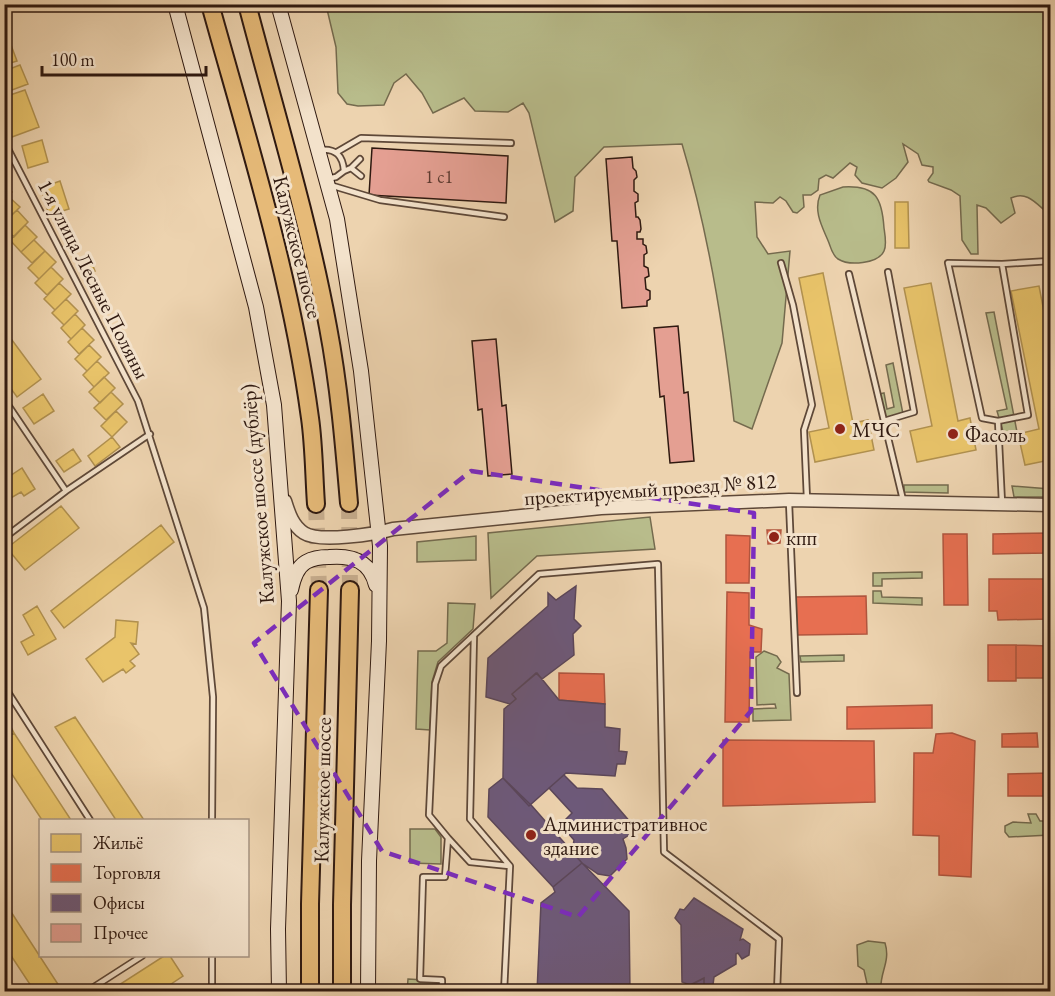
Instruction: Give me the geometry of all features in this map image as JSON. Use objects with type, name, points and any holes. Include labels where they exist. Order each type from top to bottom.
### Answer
[{"type":"highway","name":"Калужское шоссе","points":[[210,4],[262,191],[292,315],[310,419],[316,504]]},
{"type":"highway","name":"Калужское шоссе","points":[[247,4],[311,247],[328,327],[342,419],[349,503]]},
{"type":"highway","name":"Калужское шоссе","points":[[310,992],[310,904],[319,590]]},
{"type":"highway","name":"Калужское шоссе","points":[[342,992],[350,590]]},
{"type":"main road","name":"Калужское шоссе (дублёр)","points":[[175,4],[256,306],[274,405],[289,601],[278,929],[279,992]]},
{"type":"main road","points":[[278,4],[320,150],[337,219],[361,371],[378,533],[379,594],[369,861],[368,992]]},
{"type":"main road","points":[[289,601],[294,578],[300,567],[312,559],[336,556],[346,556],[365,564],[370,569],[379,594]]},
{"type":"street","name":"проектируемый проезд № 812","points":[[282,490],[289,516],[305,534],[314,537],[378,533],[393,529],[601,508],[807,499],[1050,505]]},
{"type":"lane","points":[[337,152],[361,138],[511,142]]},
{"type":"lane","name":"1-я улица Лесные Поляны","points":[[4,141],[138,401],[204,608],[213,697],[212,819]]},
{"type":"lane","points":[[320,150],[329,149],[337,152],[344,161],[344,171]]},
{"type":"lane","points":[[328,182],[351,168],[360,159]]},
{"type":"lane","points":[[351,168],[361,176]]},
{"type":"lane","points":[[328,182],[380,200],[504,217]]},
{"type":"lane","points":[[1002,264],[1028,415],[998,421],[982,418],[948,263],[1002,264],[1050,261]]},
{"type":"lane","points":[[782,263],[793,305],[812,405],[804,430],[807,499]]},
{"type":"lane","points":[[884,421],[914,412],[888,272]]},
{"type":"lane","points":[[849,274],[904,503]]},
{"type":"lane","points":[[4,399],[66,491]]},
{"type":"lane","points":[[998,421],[1002,503]]},
{"type":"lane","points":[[4,538],[66,491],[150,434]]},
{"type":"lane","points":[[789,500],[797,693]]},
{"type":"lane","points":[[510,866],[470,862],[429,815],[435,684],[441,666],[539,574],[658,564],[664,852],[779,939],[777,992]]},
{"type":"lane","points":[[474,635],[470,819],[510,866],[504,992]]},
{"type":"lane","points":[[4,686],[89,819]]},
{"type":"lane","points":[[442,992],[442,980],[420,979],[423,878],[445,877],[448,837]]},
{"type":"lane","points":[[87,992],[140,957]]},
{"type":"lane","points":[[212,957],[212,992]]},
{"type":"lane","points":[[4,981],[11,992]]},
{"type":"highlighted area","points":[[471,471],[754,513],[751,711],[578,917],[382,851],[254,643]]},
{"type":"green space","points":[[326,5],[1050,5],[1050,215],[1032,200],[1022,196],[1011,198],[1015,213],[1001,223],[986,208],[977,205],[978,254],[971,254],[962,240],[960,196],[929,182],[933,167],[922,165],[918,154],[903,144],[908,162],[896,178],[882,188],[862,183],[855,175],[857,167],[850,163],[833,178],[826,175],[819,179],[818,190],[811,195],[803,195],[804,207],[797,213],[793,212],[786,201],[780,197],[773,203],[755,202],[757,237],[768,254],[790,251],[782,343],[752,429],[734,421],[708,247],[682,144],[604,147],[575,177],[573,211],[555,222],[529,113],[523,103],[508,112],[475,111],[464,98],[433,113],[422,93],[406,74],[394,83],[384,105],[347,104],[338,93],[336,47]]},
{"type":"green space","points":[[843,187],[863,188],[870,191],[879,201],[886,243],[884,251],[876,259],[863,263],[849,263],[838,259],[832,252],[820,220],[818,201],[820,195]]},
{"type":"green space","points":[[994,312],[1017,432],[1004,435],[997,411],[1007,409],[986,313]]},
{"type":"green space","points":[[893,363],[903,414],[884,418],[879,394],[884,393],[887,409],[894,407],[886,365]]},
{"type":"green space","points":[[904,485],[948,485],[948,493],[904,492]]},
{"type":"green space","points":[[1012,486],[1050,489],[1050,497],[1014,497]]},
{"type":"green space","points":[[650,517],[655,549],[537,556],[491,598],[488,533]]},
{"type":"green space","points":[[476,536],[476,560],[417,562],[417,542]]},
{"type":"green space","points":[[922,572],[922,578],[882,579],[882,586],[873,586],[873,573]]},
{"type":"green space","points":[[873,591],[881,591],[882,597],[922,598],[922,605],[873,603]]},
{"type":"green space","points":[[448,603],[475,604],[473,629],[438,662],[432,682],[430,730],[416,729],[418,651],[436,651],[447,643]]},
{"type":"green space","points":[[764,651],[777,656],[781,662],[777,668],[789,674],[791,720],[753,721],[753,709],[776,708],[775,704],[757,705],[756,657]]},
{"type":"green space","points":[[844,655],[844,661],[801,662],[800,656]]},
{"type":"green space","points":[[1028,814],[1036,814],[1040,821],[1050,821],[1050,835],[1009,837],[1005,832],[1005,826],[1013,822],[1031,823]]},
{"type":"green space","points":[[410,829],[435,829],[441,837],[441,864],[410,863]]},
{"type":"green space","points":[[868,941],[885,943],[887,956],[881,991],[865,991],[868,988],[864,970],[858,966],[857,945]]},
{"type":"green space","points":[[408,979],[440,981],[440,991],[407,992]]},
{"type":"building: Жильё","points":[[8,37],[17,61],[4,65],[4,38]]},
{"type":"building: Жильё","points":[[20,65],[28,84],[4,93],[4,71]]},
{"type":"building: Жильё","points":[[25,90],[39,127],[12,137],[4,117],[4,97]]},
{"type":"building: Жильё","points":[[42,140],[48,162],[28,168],[22,146]]},
{"type":"building: Жильё","points":[[60,181],[69,209],[49,215],[41,188]]},
{"type":"building: Жильё","points":[[4,184],[12,192],[4,200]]},
{"type":"building: Жильё","points":[[8,196],[20,207],[6,221],[4,219],[4,200]]},
{"type":"building: Жильё","points":[[895,202],[908,202],[909,248],[895,248]]},
{"type":"building: Жильё","points":[[17,210],[28,222],[14,237],[4,227],[4,222]]},
{"type":"building: Жильё","points":[[25,225],[37,237],[21,252],[10,240]]},
{"type":"building: Жильё","points":[[34,240],[45,251],[32,263],[21,252]]},
{"type":"building: Жильё","points":[[45,251],[56,262],[39,279],[28,268]]},
{"type":"building: Жильё","points":[[91,261],[95,271],[82,276],[78,267]]},
{"type":"building: Жильё","points":[[51,267],[63,279],[47,295],[35,283]]},
{"type":"building: Жильё","points":[[823,273],[853,423],[868,420],[874,450],[815,462],[809,432],[829,428],[799,278]]},
{"type":"building: Жильё","points":[[59,283],[71,294],[55,310],[44,299]]},
{"type":"building: Жильё","points":[[931,283],[958,421],[970,418],[976,450],[917,462],[910,431],[932,426],[904,288]]},
{"type":"building: Жильё","points":[[1039,286],[1050,343],[1050,460],[1025,465],[1018,434],[1039,429],[1011,291]]},
{"type":"building: Жильё","points":[[66,299],[78,311],[64,325],[52,313]]},
{"type":"building: Жильё","points":[[75,314],[85,325],[71,339],[61,328]]},
{"type":"building: Жильё","points":[[82,328],[94,340],[79,354],[68,342]]},
{"type":"building: Жильё","points":[[9,336],[41,379],[17,397],[4,379],[4,340]]},
{"type":"building: Жильё","points":[[89,345],[101,357],[87,371],[75,359]]},
{"type":"building: Жильё","points":[[97,361],[109,373],[94,387],[83,375]]},
{"type":"building: Жильё","points":[[104,377],[115,388],[100,403],[89,392]]},
{"type":"building: Жильё","points":[[111,392],[123,404],[106,420],[94,408]]},
{"type":"building: Жильё","points":[[43,394],[54,411],[34,424],[23,408]]},
{"type":"building: Жильё","points":[[116,411],[127,422],[112,437],[101,426]]},
{"type":"building: Жильё","points":[[112,437],[120,447],[95,466],[88,456]]},
{"type":"building: Жильё","points":[[73,449],[81,461],[64,472],[56,461]]},
{"type":"building: Жильё","points":[[22,468],[35,489],[24,496],[21,492],[4,502],[4,480]]},
{"type":"building: Жильё","points":[[61,506],[79,528],[25,570],[7,548]]},
{"type":"building: Жильё","points":[[161,525],[174,542],[64,628],[51,611]]},
{"type":"building: Жильё","points":[[37,606],[56,639],[28,655],[21,642],[34,635],[23,615]]},
{"type":"building: Жильё","points":[[116,620],[138,622],[136,644],[131,643],[139,654],[130,661],[135,666],[126,673],[123,669],[103,682],[86,659],[115,637]]},
{"type":"building: Жильё","points":[[75,717],[143,819],[115,819],[55,727]]},
{"type":"building: Жильё","points":[[10,725],[14,733],[4,739],[4,729]]},
{"type":"building: Жильё","points":[[14,733],[70,819],[41,819],[4,762],[4,739]]},
{"type":"building: Жильё","points":[[4,901],[63,992],[35,992],[4,945]]},
{"type":"building: Жильё","points":[[162,957],[171,957],[183,976],[159,992],[108,992]]},
{"type":"building: Торговля","name":"кпп","points":[[767,530],[781,530],[780,543],[768,544]]},
{"type":"building: Торговля","points":[[1050,533],[1050,553],[993,554],[993,534]]},
{"type":"building: Торговля","points":[[943,534],[967,534],[968,605],[944,605]]},
{"type":"building: Торговля","points":[[726,535],[750,536],[749,583],[726,583]]},
{"type":"building: Торговля","points":[[989,579],[1050,579],[1050,619],[998,620],[997,611],[989,611]]},
{"type":"building: Торговля","points":[[727,592],[749,593],[749,625],[762,629],[761,652],[750,652],[749,722],[725,722]]},
{"type":"building: Торговля","points":[[866,596],[867,634],[797,635],[796,597]]},
{"type":"building: Торговля","points":[[988,645],[1016,645],[1016,681],[988,681]]},
{"type":"building: Торговля","points":[[1016,645],[1050,646],[1050,678],[1016,678]]},
{"type":"building: Торговля","points":[[559,673],[604,674],[605,704],[559,700]]},
{"type":"building: Торговля","points":[[932,705],[932,728],[847,729],[847,707]]},
{"type":"building: Торговля","points":[[952,733],[975,741],[971,877],[939,875],[939,836],[913,835],[914,753],[933,753],[936,734]]},
{"type":"building: Торговля","points":[[1037,733],[1038,747],[1002,747],[1002,734]]},
{"type":"building: Торговля","points":[[723,740],[874,741],[875,802],[723,806]]},
{"type":"building: Торговля","points":[[1050,773],[1050,796],[1008,796],[1008,774]]},
{"type":"building: Офисы","points":[[576,586],[574,619],[581,626],[573,634],[574,655],[542,679],[536,673],[512,694],[516,699],[510,704],[486,697],[488,658],[548,606],[548,593],[556,600]]},
{"type":"building: Офисы","points":[[537,673],[559,700],[605,704],[605,727],[620,729],[619,751],[627,752],[625,764],[617,764],[615,776],[566,773],[529,806],[503,778],[504,709],[516,699],[512,694]]},
{"type":"building: Офисы","points":[[564,775],[577,788],[602,789],[631,823],[625,828],[629,835],[623,839],[627,859],[610,876],[598,874],[582,863],[572,852],[574,840],[567,832],[573,827],[566,819],[572,813],[549,788]]},
{"type":"building: Офисы","name":"Административное здание","points":[[503,778],[532,806],[582,863],[553,887],[488,817],[489,789]]},
{"type":"building: Офисы","points":[[582,863],[629,911],[630,992],[537,992],[541,903],[555,892],[553,887]]},
{"type":"building: Офисы","points":[[694,898],[743,929],[740,940],[743,939],[750,944],[749,955],[742,959],[738,953],[736,954],[736,964],[714,977],[713,985],[704,985],[704,978],[690,985],[682,982],[681,925],[675,918],[680,909],[684,910]]},
{"type":"building: Офисы","points":[[704,978],[704,992],[694,992],[693,984]]},
{"type":"building: Прочее","points":[[372,148],[508,156],[506,203],[369,195]]},
{"type":"building: Прочее","points":[[632,157],[637,177],[634,180],[634,191],[638,194],[638,201],[635,203],[636,217],[640,220],[641,229],[637,232],[637,239],[643,239],[643,244],[646,246],[644,266],[648,268],[649,276],[645,278],[646,289],[650,291],[650,299],[647,301],[647,306],[622,308],[617,241],[612,241],[606,159]]},
{"type":"building: Прочее","points":[[678,326],[684,393],[688,392],[694,461],[670,463],[664,396],[660,397],[654,328]]},
{"type":"building: Прочее","points":[[496,339],[502,406],[506,405],[512,474],[488,476],[482,409],[478,410],[472,341]]},
{"type":"tunnel","points":[[349,503],[350,590]]},
{"type":"tunnel","points":[[316,504],[319,590]]},
{"type":"place","name":"МЧС","points":[[840,429]]},
{"type":"place","name":"Фасоль","points":[[953,434]]},
{"type":"place","name":"кпп","points":[[774,537]]},
{"type":"place","name":"Административное здание","points":[[531,835]]}]
